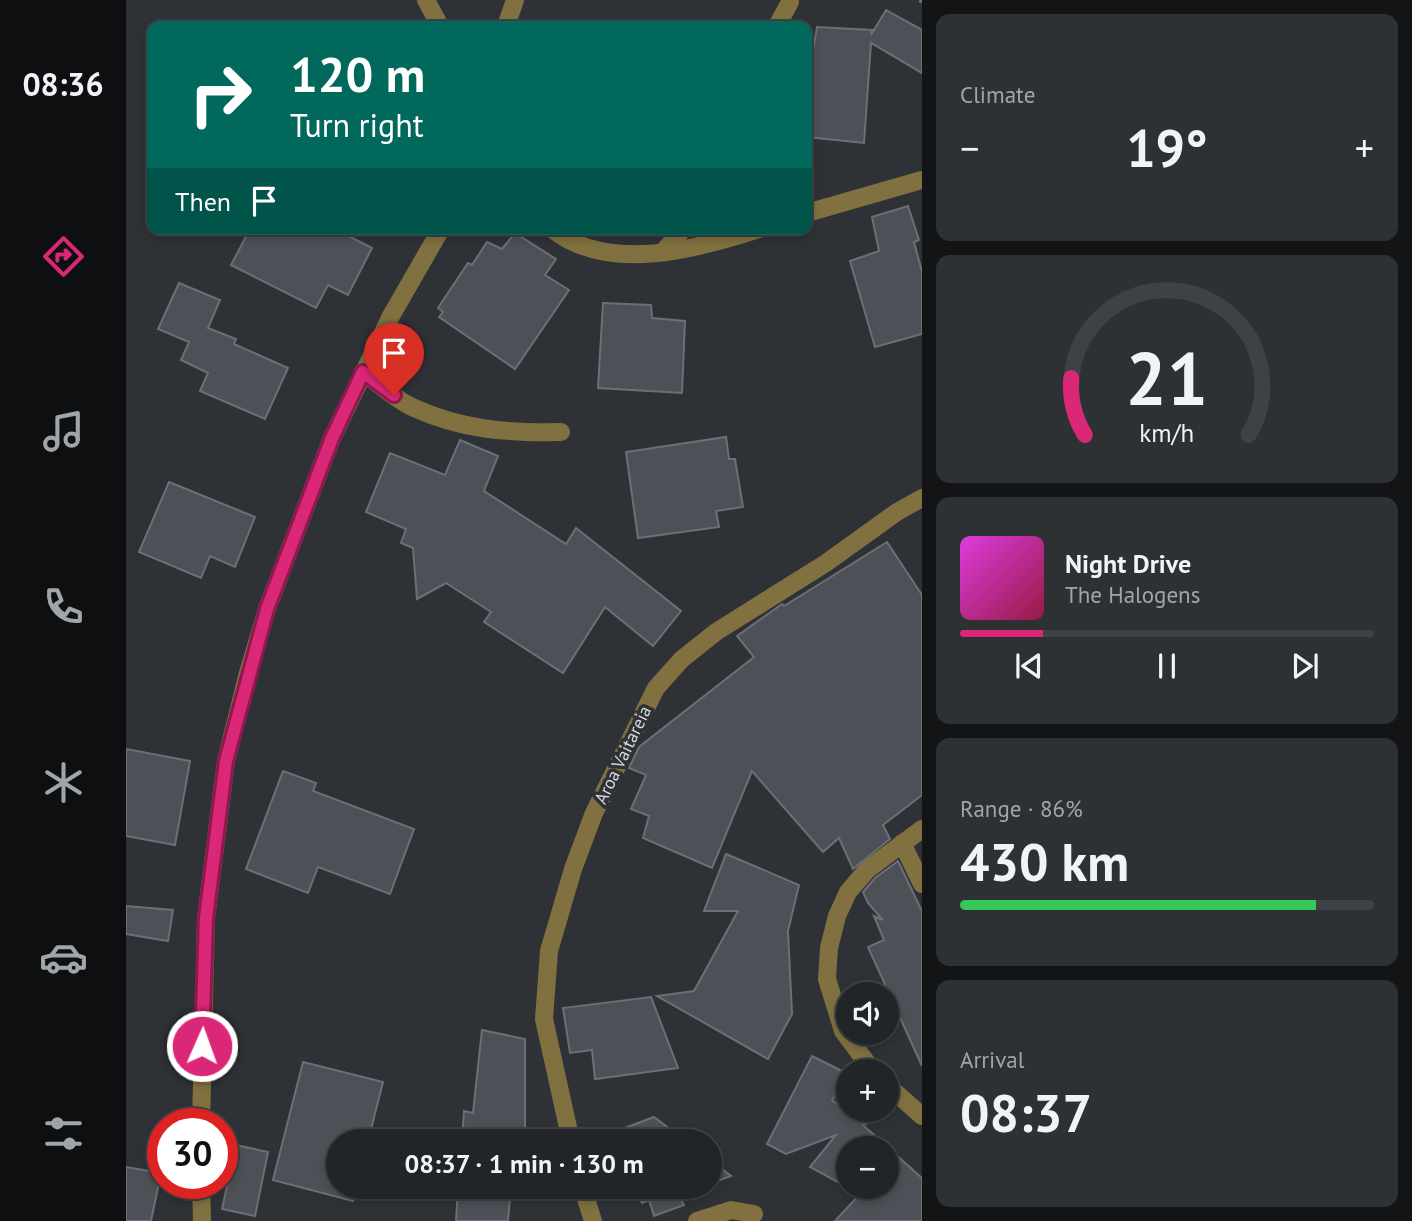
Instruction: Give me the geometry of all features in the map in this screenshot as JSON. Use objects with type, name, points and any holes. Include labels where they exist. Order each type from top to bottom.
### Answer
[{"type":"street","points":[[426,0],[437,21]]},
{"type":"street","points":[[508,21],[515,0]]},
{"type":"street","points":[[780,21],[790,2]]},
{"type":"street","points":[[812,213],[922,180]]},
{"type":"street","points":[[201,1108],[206,918],[226,761],[267,609],[332,438],[391,316],[438,235]]},
{"type":"street","points":[[560,235],[596,250],[634,254],[686,250],[737,235]]},
{"type":"street","points":[[663,253],[678,235]]},
{"type":"street","points":[[363,372],[410,406],[460,425],[509,433],[561,432]]},
{"type":"street","name":"Aroa Vaitareia","points":[[568,1129],[544,1019],[549,951],[573,869],[594,813],[656,688],[682,659],[716,632],[922,498]]},
{"type":"street","points":[[864,1059],[842,1031],[827,979],[829,948],[836,916],[848,892],[867,870],[922,829]]},
{"type":"street","points":[[902,843],[922,884]]},
{"type":"street","points":[[899,1096],[922,1116]]},
{"type":"street","points":[[201,1199],[202,1221]]},
{"type":"street","points":[[586,1199],[593,1221]]},
{"type":"street","points":[[697,1221],[731,1210],[754,1214]]},
{"type":"building","points":[[886,10],[922,30],[922,73],[871,43],[864,143],[812,138],[812,56],[817,27],[872,30],[871,35]]},
{"type":"building","points":[[908,206],[919,240],[914,242],[922,272],[922,334],[875,347],[850,261],[879,251],[872,217]]},
{"type":"building","points":[[247,235],[347,235],[372,248],[348,295],[328,285],[316,308],[231,265]]},
{"type":"building","points":[[513,235],[518,235],[556,259],[545,275],[569,290],[515,369],[439,317],[443,312],[438,308],[468,263],[472,265],[487,242],[502,249]]},
{"type":"building","points":[[179,283],[220,300],[208,328],[236,339],[234,344],[288,368],[265,419],[200,391],[208,373],[181,360],[189,342],[158,329]]},
{"type":"building","points":[[603,303],[651,305],[652,318],[685,321],[682,393],[598,388]]},
{"type":"building","points":[[726,437],[729,459],[735,459],[743,507],[716,511],[719,527],[638,538],[626,452]]},
{"type":"building","points":[[460,440],[498,456],[484,491],[566,544],[576,528],[681,611],[653,646],[605,607],[563,673],[484,622],[491,612],[446,583],[417,599],[413,548],[401,543],[406,529],[366,512],[390,453],[445,475]]},
{"type":"building","points":[[169,482],[255,517],[235,567],[210,556],[201,578],[139,552]]},
{"type":"building","points":[[887,542],[922,595],[922,795],[883,825],[890,839],[853,869],[839,838],[823,852],[752,771],[712,868],[643,838],[649,816],[631,809],[646,775],[629,768],[639,747],[754,657],[737,636],[782,604],[784,606]]},
{"type":"building","points":[[126,749],[190,761],[175,845],[126,836]]},
{"type":"building","points":[[283,771],[316,783],[313,791],[414,829],[390,894],[318,867],[308,893],[246,869]]},
{"type":"building","points":[[726,854],[799,885],[788,931],[792,1014],[768,1059],[657,996],[694,991],[738,911],[704,911]]},
{"type":"building","points":[[898,861],[922,911],[922,1066],[899,1015],[899,982],[884,982],[868,947],[884,940],[874,916],[883,920],[868,903],[863,892],[875,878]]},
{"type":"building","points":[[126,906],[173,910],[168,941],[126,934]]},
{"type":"building","points":[[651,997],[678,1068],[595,1079],[592,1050],[570,1053],[563,1008]]},
{"type":"building","points":[[482,1030],[525,1039],[525,1129],[463,1129],[464,1111],[473,1113]]},
{"type":"building","points":[[812,1056],[836,1068],[836,1093],[832,1101],[836,1103],[836,1122],[870,1122],[863,1125],[875,1136],[836,1136],[836,1181],[810,1167],[836,1135],[786,1154],[767,1144]]},
{"type":"building","points":[[303,1062],[383,1082],[371,1129],[326,1129],[326,1194],[273,1180]]},
{"type":"building","points":[[654,1117],[670,1129],[622,1129]]},
{"type":"building","points":[[238,1145],[268,1152],[255,1216],[222,1209],[224,1199],[238,1199]]},
{"type":"building","points":[[899,1157],[922,1178],[922,1221],[835,1221],[855,1199],[899,1199]]},
{"type":"building","points":[[126,1167],[147,1171],[147,1199],[156,1199],[151,1221],[126,1221]]},
{"type":"building","points":[[722,1169],[731,1176],[722,1179]]},
{"type":"building","points":[[457,1199],[510,1199],[508,1221],[456,1221]]},
{"type":"building","points":[[640,1199],[681,1199],[684,1205],[654,1216],[649,1200],[642,1203]]},
{"type":"route","points":[[202,1046],[206,918],[226,761],[254,652],[267,609],[332,438],[363,372],[394,395]]}]
